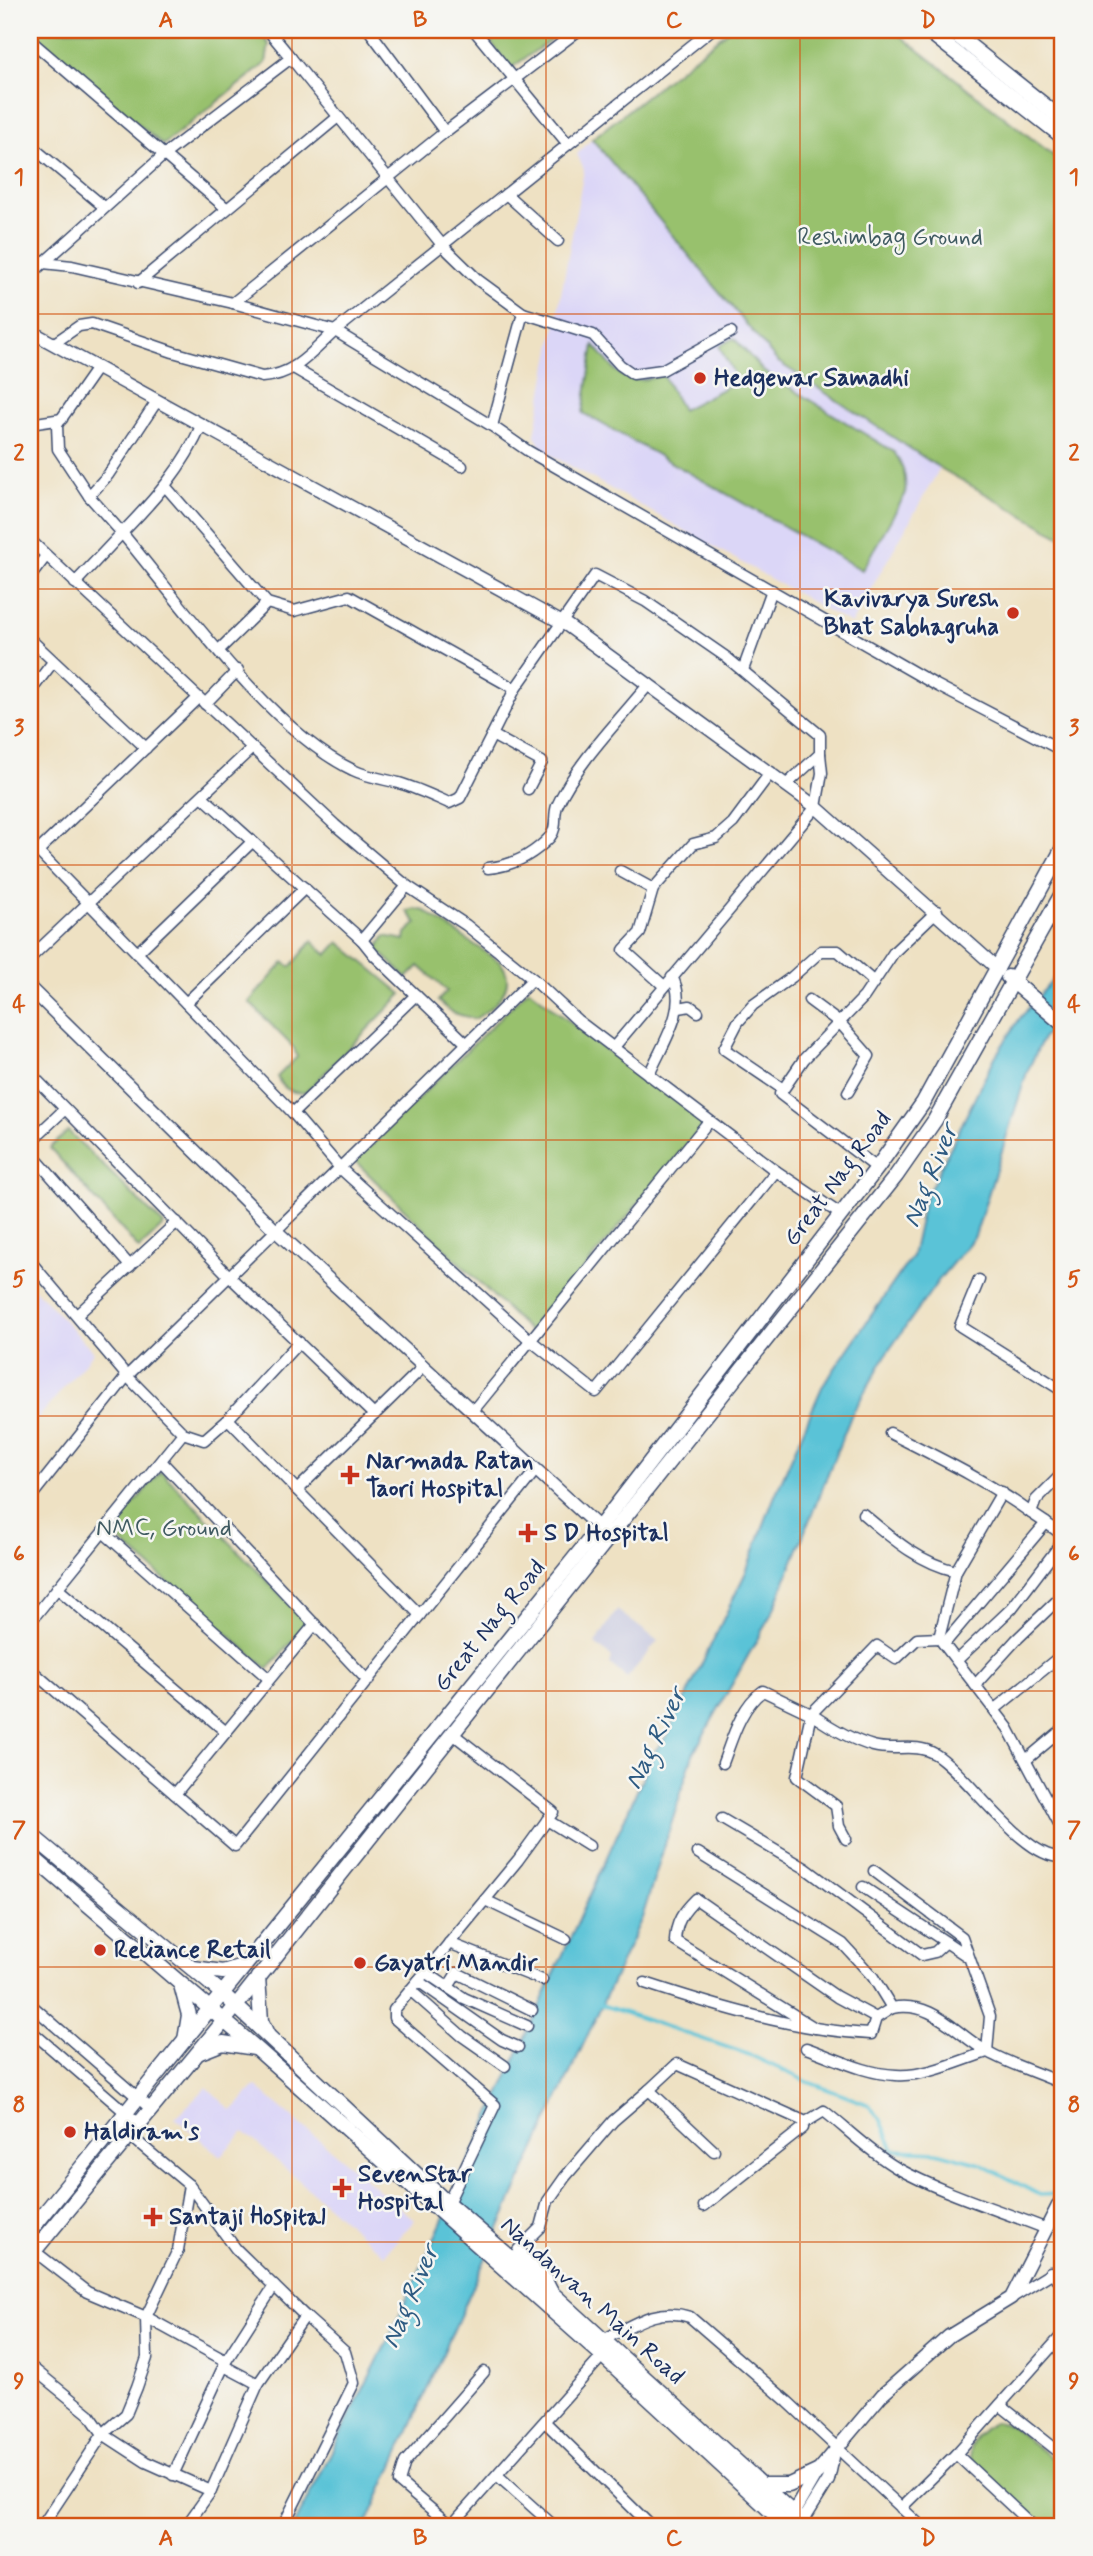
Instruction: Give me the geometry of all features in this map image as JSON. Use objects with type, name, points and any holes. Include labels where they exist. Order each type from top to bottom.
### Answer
[{"type":"main road","points":[[927,30],[1063,136]]},
{"type":"main road","points":[[950,30],[1063,120]]},
{"type":"main road","name":"Great Nag Road","points":[[30,2231],[599,1528],[877,1168],[923,1103],[1063,848]]},
{"type":"main road","name":"Great Nag Road","points":[[32,2253],[198,2054],[611,1538],[896,1176],[1020,987],[1063,892]]},
{"type":"main road","points":[[998,969],[1063,1024]]},
{"type":"main road","name":"Nandanvan Main Road","points":[[30,1834],[223,1994],[497,2255],[555,2296],[605,2348],[760,2485],[794,2524]]},
{"type":"main road","points":[[30,1855],[442,2204]]},
{"type":"main road","points":[[192,1968],[223,1972],[246,1965]]},
{"type":"main road","points":[[258,1978],[261,2021],[267,2035]]},
{"type":"main road","points":[[181,1983],[189,2015],[185,2041]]},
{"type":"main road","points":[[198,2054],[222,2043],[256,2048]]},
{"type":"main road","points":[[497,2255],[605,2348],[794,2524]]},
{"type":"main road","points":[[760,2485],[789,2485],[817,2472]]},
{"type":"street","points":[[268,30],[443,246],[478,280],[523,313],[593,335],[620,365],[634,374],[662,370],[732,332]]},
{"type":"street","points":[[369,30],[444,132]]},
{"type":"street","points":[[474,30],[512,79],[569,144]]},
{"type":"street","points":[[233,303],[444,132],[579,30]]},
{"type":"street","points":[[53,344],[79,326],[92,324],[173,352],[262,377],[278,376],[295,369],[335,331],[705,32]]},
{"type":"street","points":[[30,40],[226,208]]},
{"type":"street","points":[[30,275],[103,206],[165,154],[291,58]]},
{"type":"street","points":[[138,283],[338,117]]},
{"type":"street","points":[[30,145],[103,206]]},
{"type":"street","points":[[506,194],[558,241]]},
{"type":"street","points":[[30,251],[43,263],[72,266],[233,303],[335,331],[492,426],[528,451],[936,685],[1063,751]]},
{"type":"street","points":[[492,426],[523,313]]},
{"type":"street","points":[[30,331],[561,623],[787,784],[937,911],[998,969]]},
{"type":"street","points":[[97,368],[57,425],[58,449],[89,496],[269,705],[331,757],[354,771],[403,784],[449,803],[460,798],[515,689],[595,575],[645,601],[743,670],[820,735],[822,773],[816,807],[614,1047]]},
{"type":"street","points":[[295,369],[461,466]]},
{"type":"street","points":[[89,496],[108,475],[157,401]]},
{"type":"street","points":[[30,424],[62,419]]},
{"type":"street","points":[[75,583],[166,487],[191,449],[202,424]]},
{"type":"street","points":[[166,487],[267,603],[294,611],[349,596],[515,689]]},
{"type":"street","points":[[30,540],[335,825],[407,886],[466,925],[533,979],[577,1020],[709,1121],[840,1214]]},
{"type":"street","points":[[30,576],[46,556]]},
{"type":"street","points":[[743,670],[772,590]]},
{"type":"street","points":[[219,650],[267,603]]},
{"type":"street","points":[[30,639],[146,748]]},
{"type":"street","points":[[30,692],[53,662]]},
{"type":"street","points":[[38,851],[146,748],[238,670]]},
{"type":"street","points":[[488,868],[511,864],[527,856],[553,833],[557,806],[591,754],[649,684]]},
{"type":"street","points":[[492,734],[542,762],[528,789]]},
{"type":"street","points":[[30,958],[252,748]]},
{"type":"street","points":[[787,784],[820,754]]},
{"type":"street","points":[[649,1075],[679,1008],[678,987],[624,950],[640,933],[653,889],[693,844],[716,838],[733,823],[771,772]]},
{"type":"street","points":[[203,797],[362,940],[467,1044]]},
{"type":"street","points":[[137,953],[252,842]]},
{"type":"street","points":[[30,843],[293,1113],[341,1168],[530,1340],[596,1392],[776,1171]]},
{"type":"street","points":[[620,871],[653,889]]},
{"type":"street","points":[[362,940],[407,886]]},
{"type":"street","points":[[186,1003],[305,888]]},
{"type":"street","points":[[877,1168],[779,1094],[804,1059],[874,982],[894,952],[937,911]]},
{"type":"street","points":[[783,1089],[724,1049],[738,1022],[752,1004],[792,977],[821,951],[838,951],[874,982]]},
{"type":"street","points":[[30,1498],[127,1376],[533,979]]},
{"type":"street","points":[[30,988],[276,1231],[611,1538]]},
{"type":"street","points":[[293,1113],[416,995]]},
{"type":"street","points":[[809,1000],[839,1023],[869,1056],[848,1092]]},
{"type":"street","points":[[679,1008],[690,1006],[698,1012]]},
{"type":"street","points":[[30,1073],[229,1276],[373,1415]]},
{"type":"street","points":[[30,1142],[65,1108]]},
{"type":"street","points":[[472,1412],[709,1121]]},
{"type":"street","points":[[30,1152],[130,1266]]},
{"type":"street","points":[[77,1315],[177,1222]]},
{"type":"street","points":[[30,1261],[127,1376],[183,1433],[204,1440],[228,1419],[299,1342]]},
{"type":"street","points":[[979,1280],[960,1326],[1063,1391]]},
{"type":"street","points":[[297,1490],[423,1367]]},
{"type":"street","points":[[228,1419],[420,1615]]},
{"type":"street","points":[[30,1622],[183,1433]]},
{"type":"street","points":[[890,1433],[960,1471],[980,1477],[1063,1535]]},
{"type":"street","points":[[161,1461],[368,1681]]},
{"type":"street","points":[[30,1669],[235,1846],[535,1471]]},
{"type":"street","points":[[1031,1513],[1036,1500],[1063,1473]]},
{"type":"street","points":[[942,1641],[956,1571],[1002,1492]]},
{"type":"street","points":[[863,1514],[904,1548],[932,1565],[956,1571]]},
{"type":"street","points":[[942,1641],[1046,1523]]},
{"type":"street","points":[[103,1532],[269,1679]]},
{"type":"street","points":[[957,1660],[1012,1608],[1063,1541]]},
{"type":"street","points":[[57,1588],[226,1732]]},
{"type":"street","points":[[977,1683],[1016,1640],[1063,1595]]},
{"type":"street","points":[[175,1794],[315,1624]]},
{"type":"street","points":[[846,1839],[839,1826],[836,1805],[797,1777],[811,1714],[877,1646],[896,1659],[917,1639],[942,1641],[977,1683],[1026,1760],[1063,1831]]},
{"type":"street","points":[[995,1709],[1063,1654]]},
{"type":"street","points":[[723,1763],[742,1717],[753,1698],[763,1691],[811,1714],[839,1733],[872,1746],[893,1749],[918,1746],[937,1755],[1017,1833],[1051,1856],[1063,1857]]},
{"type":"street","points":[[1026,1760],[1063,1729]]},
{"type":"street","points":[[442,2204],[495,2105],[394,2018],[394,2010],[553,1812],[453,1734]]},
{"type":"street","points":[[722,1819],[805,1868],[922,1955],[935,1952],[946,1942]]},
{"type":"street","points":[[547,1820],[589,1846]]},
{"type":"street","points":[[698,1853],[843,1944],[873,1977],[892,2008]]},
{"type":"street","points":[[874,1871],[962,1937],[990,2016],[987,2052]]},
{"type":"street","points":[[863,1887],[967,1956]]},
{"type":"street","points":[[815,2028],[675,1941],[676,1926],[682,1914],[696,1899],[837,1997],[876,2018]]},
{"type":"street","points":[[485,1900],[566,1939]]},
{"type":"street","points":[[449,1943],[542,1980]]},
{"type":"street","points":[[448,1987],[457,1973],[532,2010]]},
{"type":"street","points":[[418,1981],[448,1987],[464,1998],[527,2026]]},
{"type":"street","points":[[418,1981],[502,2040],[518,2047]]},
{"type":"street","points":[[418,1981],[462,2036],[505,2067]]},
{"type":"street","points":[[645,1983],[712,2005],[815,2028],[871,2035],[876,2018],[892,2008],[904,2006],[921,2009],[942,2017],[987,2052],[1063,2084]]},
{"type":"street","points":[[30,2004],[152,2109]]},
{"type":"street","points":[[47,2018],[31,2034],[120,2118],[130,2136],[189,2185],[236,2249],[345,2352],[355,2383],[283,2526]]},
{"type":"street","points":[[806,2048],[862,2068],[898,2076],[934,2070],[987,2052]]},
{"type":"street","points":[[555,2296],[541,2270],[517,2250],[541,2227],[548,2201],[613,2121],[677,2064],[690,2067],[806,2122],[824,2111],[903,2171],[940,2190],[964,2195],[1047,2229]]},
{"type":"street","points":[[649,2090],[714,2151]]},
{"type":"street","points":[[120,2118],[139,2124]]},
{"type":"street","points":[[704,2206],[803,2128]]},
{"type":"street","points":[[42,2526],[103,2434],[126,2414],[147,2358],[146,2317],[178,2250],[189,2185]]},
{"type":"street","points":[[1011,2298],[1063,2196]]},
{"type":"street","points":[[32,2253],[87,2292],[146,2317],[258,2384]]},
{"type":"street","points":[[794,2524],[817,2472],[836,2454],[882,2395],[949,2336],[1063,2266]]},
{"type":"street","points":[[1050,2272],[1063,2283]]},
{"type":"street","points":[[173,2475],[225,2363],[274,2286]]},
{"type":"street","points":[[484,2372],[405,2462],[398,2482],[451,2526],[545,2422],[605,2348],[648,2318],[673,2312],[690,2318],[836,2454],[921,2526]]},
{"type":"street","points":[[186,2526],[211,2491],[258,2384],[305,2316]]},
{"type":"street","points":[[901,2508],[956,2454],[1063,2334]]},
{"type":"street","points":[[30,2366],[89,2414],[103,2434],[146,2462],[211,2491]]},
{"type":"street","points":[[1000,2405],[1061,2448]]},
{"type":"street","points":[[545,2422],[651,2526]]},
{"type":"street","points":[[794,2524],[828,2480],[836,2454]]},
{"type":"street","points":[[956,2454],[1033,2526]]},
{"type":"street","points":[[497,2475],[554,2526]]},
{"type":"shaded area","points":[[592,139],[777,361],[940,468],[851,624],[542,450],[535,435],[584,170],[577,154]]},
{"type":"shaded area","points":[[30,1284],[94,1352],[30,1428]]},
{"type":"shaded area","points":[[617,1610],[658,1641],[627,1678],[610,1664],[612,1657],[595,1644]]},
{"type":"shaded area","name":"SevenStar Hospital","points":[[255,2086],[415,2220],[384,2255],[244,2132],[220,2156],[175,2118],[207,2087],[232,2111]]},
{"type":"green space","points":[[43,30],[257,30],[269,44],[266,63],[163,145],[30,33]]},
{"type":"green space","points":[[481,30],[565,30],[511,68]]},
{"type":"green space","name":"Reshimbag Ground","points":[[729,30],[893,30],[1063,163],[1063,538],[940,468],[777,361],[592,139]]},
{"type":"green space","points":[[734,338],[763,371],[894,452],[900,462],[905,478],[905,495],[862,570],[583,413],[594,345],[623,376],[639,380],[663,375],[682,410],[738,381],[719,346]]},
{"type":"green space","points":[[407,911],[425,911],[500,962],[505,971],[507,979],[503,994],[475,1019],[453,1013],[438,1001],[447,991],[419,966],[407,978],[377,949],[385,936],[405,940],[406,933],[417,923]]},
{"type":"green space","points":[[312,941],[327,955],[339,942],[402,994],[306,1092],[297,1092],[285,1087],[277,1077],[297,1057],[294,1048],[249,1002],[284,962],[291,967]]},
{"type":"green space","points":[[529,989],[596,1043],[706,1122],[531,1333],[355,1161]]},
{"type":"green space","points":[[68,1131],[164,1225],[139,1249],[50,1148]]},
{"type":"green space","name":"NMC, Ground","points":[[161,1471],[308,1623],[268,1669],[110,1532]]},
{"type":"green space","points":[[995,2422],[1009,2425],[1063,2467],[1063,2526],[1042,2526],[971,2460],[970,2448],[973,2443],[980,2433]]},
{"type":"water","name":"Nag River","points":[[1063,968],[1063,1017],[1043,1038],[1027,1072],[975,1236],[941,1277],[887,1353],[851,1416],[773,1611],[693,1754],[642,1918],[531,2157],[366,2526],[294,2526],[390,2336],[655,1751],[668,1734],[746,1572],[774,1498],[822,1387],[912,1256],[924,1201],[995,1057],[1020,1018]]},
{"type":"waterway","points":[[599,2004],[750,2055],[808,2082],[867,2104],[880,2118],[894,2150],[937,2152],[981,2164],[1040,2195],[1061,2194]]},
{"type":"place","name":"Hedgewar Samadhi","points":[[700,378]]},
{"type":"place","name":"Kavivarya Suresh Bhat Sabhagruha","points":[[1013,613]]},
{"type":"place","name":"Narmada Ratan Taori Hospital","points":[[350,1475]]},
{"type":"place","name":"S D Hospital","points":[[528,1533]]},
{"type":"place","name":"Reliance Retail","points":[[100,1950]]},
{"type":"place","name":"Gayatri Mandir","points":[[360,1963]]},
{"type":"place","name":"Haldiram's","points":[[70,2132]]},
{"type":"place","name":"SevenStar Hospital","points":[[342,2188]]},
{"type":"place","name":"Santaji Hospital","points":[[153,2217]]}]
